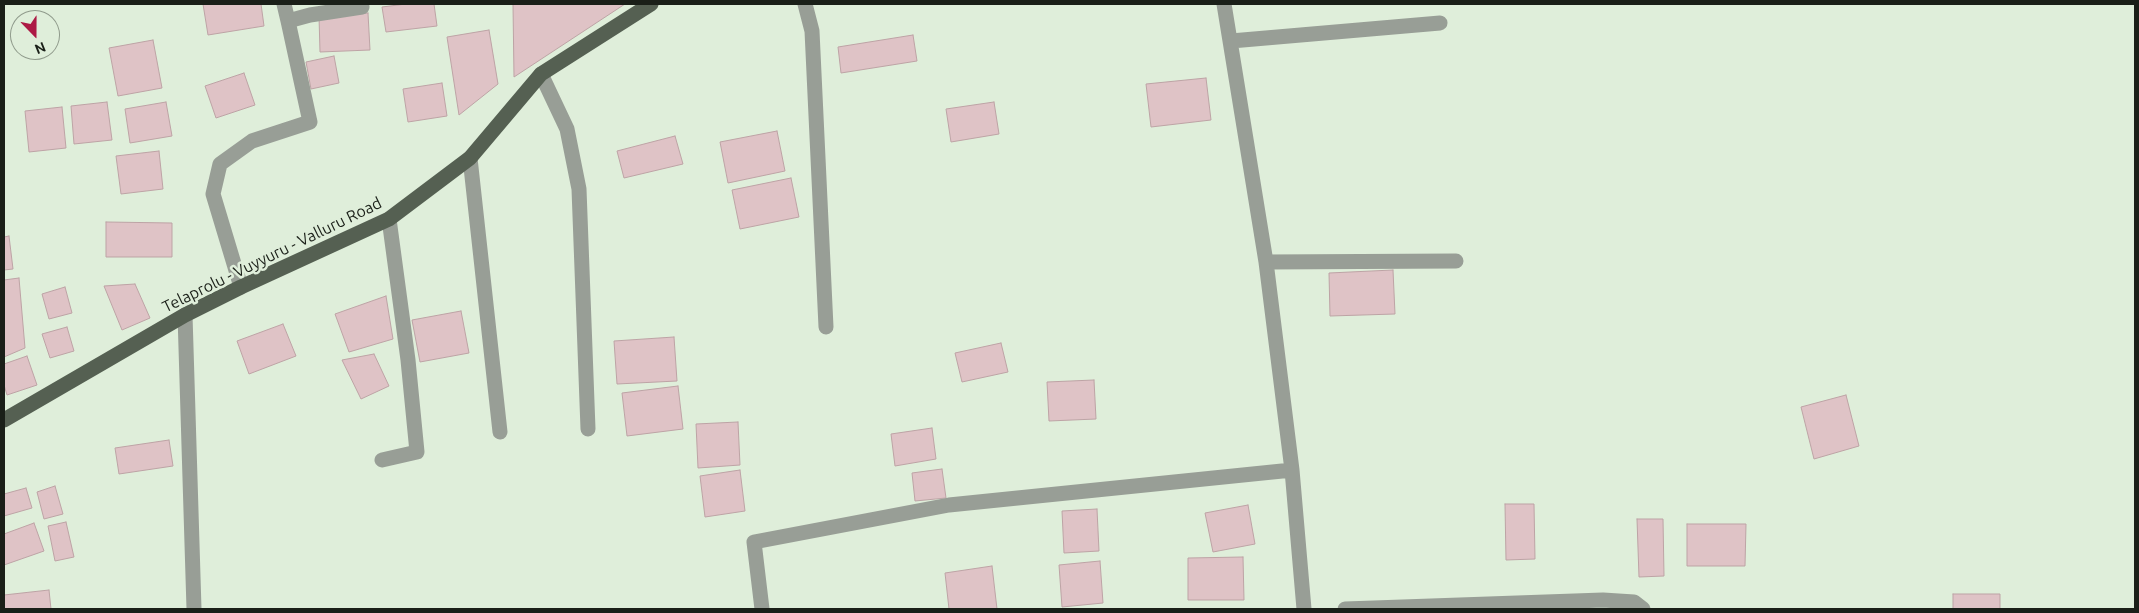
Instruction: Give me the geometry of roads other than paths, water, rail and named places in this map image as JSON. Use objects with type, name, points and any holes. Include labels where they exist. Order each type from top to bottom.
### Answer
[{"type":"main road","name":"Telaprolu - Vuyyuru - Valluru Road","points":[[4,420],[185,315],[389,219],[470,158],[541,74],[651,4]]},
{"type":"street","points":[[241,287],[212,194],[220,164],[252,141],[310,122],[284,4]]},
{"type":"street","points":[[288,21],[310,15],[362,7],[361,4]]},
{"type":"street","points":[[805,4],[812,32],[826,327]]},
{"type":"street","points":[[1224,4],[1232,41],[1266,262],[1292,470],[1304,609]]},
{"type":"street","points":[[1232,41],[1440,23]]},
{"type":"street","points":[[541,74],[567,130],[580,189],[588,429]]},
{"type":"street","points":[[470,158],[500,432]]},
{"type":"street","points":[[382,460],[416,452],[408,360],[389,219]]},
{"type":"street","points":[[1266,262],[1456,261]]},
{"type":"street","points":[[185,315],[194,609]]},
{"type":"street","points":[[762,609],[754,542],[949,505],[1292,470]]},
{"type":"street","points":[[1345,609],[1603,600],[1634,602],[1643,609]]}]
